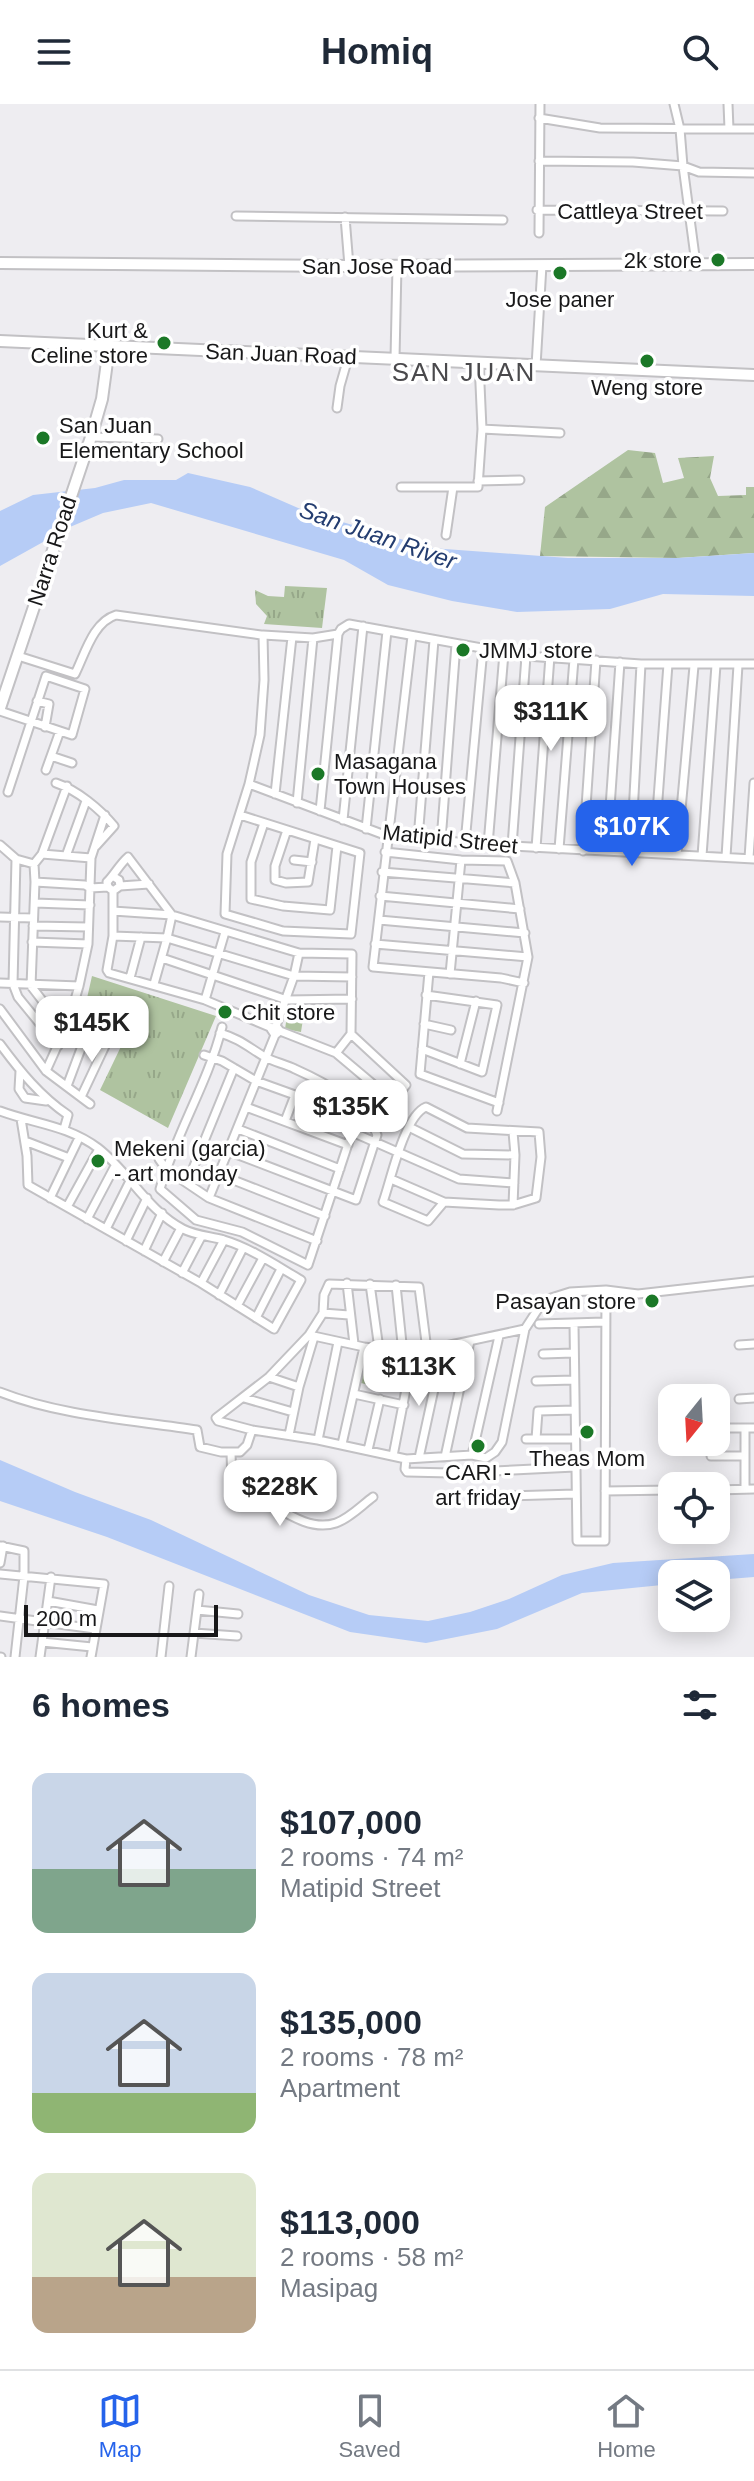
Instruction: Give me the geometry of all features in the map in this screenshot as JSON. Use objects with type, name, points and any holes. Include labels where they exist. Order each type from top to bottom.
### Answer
[{"type":"main road","name":"San Jose Road","points":[[0,263],[349,266],[754,264]]},
{"type":"main road","name":"San Juan Road","points":[[0,341],[754,375]]},
{"type":"main road","name":"Narra Road","points":[[0,710],[91,437],[102,399],[109,347]]},
{"type":"street","points":[[539,233],[540,104]]},
{"type":"street","points":[[674,104],[680,129],[696,264]]},
{"type":"street","points":[[728,104],[729,129]]},
{"type":"street","points":[[539,118],[600,128],[754,129]]},
{"type":"street","points":[[539,161],[633,162],[683,166],[699,172],[754,173]]},
{"type":"street","name":"Cattleya Street","points":[[537,210],[723,211]]},
{"type":"street","points":[[236,216],[503,220]]},
{"type":"street","points":[[345,217],[349,266]]},
{"type":"street","points":[[536,366],[542,265]]},
{"type":"street","points":[[395,358],[397,266]]},
{"type":"street","points":[[337,408],[348,358]]},
{"type":"street","points":[[401,487],[478,487],[482,429],[479,362]]},
{"type":"street","points":[[482,429],[560,433]]},
{"type":"street","points":[[91,437],[158,439]]},
{"type":"street","points":[[478,481],[520,480]]},
{"type":"street","points":[[446,535],[453,487]]},
{"type":"street","points":[[18,656],[75,674],[97,627],[106,618],[116,615],[261,635]]},
{"type":"street","points":[[320,811],[338,634],[349,624],[526,656],[694,666],[754,664]]},
{"type":"street","points":[[343,820],[363,626]]},
{"type":"street","points":[[366,829],[387,631]]},
{"type":"street","points":[[240,815],[360,853],[351,934],[283,931],[225,914],[227,854],[249,784],[260,735],[263,635],[313,638],[338,634]]},
{"type":"street","points":[[412,636],[373,967],[501,978],[524,983]]},
{"type":"street","points":[[275,794],[292,637]]},
{"type":"street","points":[[297,803],[313,638]]},
{"type":"street","points":[[418,839],[434,640]]},
{"type":"street","points":[[441,841],[456,644]]},
{"type":"street","points":[[465,843],[483,649]]},
{"type":"street","points":[[488,845],[504,653]]},
{"type":"street","points":[[512,846],[526,656]]},
{"type":"street","points":[[536,848],[550,656]]},
{"type":"street","points":[[559,849],[574,659]]},
{"type":"street","points":[[583,851],[596,660]]},
{"type":"street","points":[[607,851],[620,662]]},
{"type":"street","points":[[631,852],[641,664]]},
{"type":"street","points":[[654,853],[668,664]]},
{"type":"street","points":[[702,856],[716,665]]},
{"type":"street","points":[[726,857],[738,665]]},
{"type":"street","points":[[677,854],[694,666]]},
{"type":"street","points":[[0,710],[30,722],[72,735],[85,689],[46,676],[30,722],[8,792]]},
{"type":"street","points":[[37,701],[49,704],[45,727]]},
{"type":"street","points":[[46,770],[60,731]]},
{"type":"street","points":[[51,756],[72,763]]},
{"type":"street","points":[[46,1071],[76,1000],[88,944],[91,858],[105,815],[67,786],[56,783]]},
{"type":"street","points":[[752,858],[754,783]]},
{"type":"street","name":"Matipid Street","points":[[249,784],[390,837],[583,851],[752,858]]},
{"type":"street","points":[[65,1030],[31,986],[34,864],[42,854],[67,786]]},
{"type":"street","points":[[66,856],[86,801]]},
{"type":"street","points":[[264,823],[251,862],[251,899],[283,906],[330,910],[337,846]]},
{"type":"street","points":[[287,830],[275,866],[275,880],[308,882],[315,839]]},
{"type":"street","points":[[0,845],[16,859],[34,864]]},
{"type":"street","points":[[385,852],[507,861],[515,883],[528,957],[498,1107],[420,1074],[429,972]]},
{"type":"street","points":[[42,854],[91,858]]},
{"type":"street","points":[[154,984],[172,915],[128,857],[118,865],[112,885],[113,936],[107,972],[205,1000],[336,1053],[393,1101]]},
{"type":"street","points":[[16,859],[13,984],[18,997],[58,1046]]},
{"type":"street","points":[[294,860],[312,862]]},
{"type":"street","points":[[450,974],[461,860]]},
{"type":"street","points":[[382,872],[515,883]]},
{"type":"street","points":[[35,882],[149,884]]},
{"type":"street","points":[[380,896],[520,909]]},
{"type":"street","points":[[35,903],[90,905]]},
{"type":"street","points":[[113,911],[172,915],[299,953],[352,954],[351,1034],[336,1053]]},
{"type":"street","points":[[0,917],[88,927]]},
{"type":"street","points":[[379,920],[525,933]]},
{"type":"street","points":[[205,1000],[225,932]]},
{"type":"street","points":[[113,936],[167,938],[294,976],[352,977]]},
{"type":"street","points":[[130,978],[141,937]]},
{"type":"street","points":[[32,942],[88,944]]},
{"type":"street","points":[[375,944],[528,957]]},
{"type":"street","points":[[209,1198],[276,1030],[299,953]]},
{"type":"street","points":[[162,958],[287,1000],[352,999]]},
{"type":"street","points":[[0,983],[79,986]]},
{"type":"street","points":[[61,986],[76,1000]]},
{"type":"street","points":[[422,1049],[482,1072],[497,1005],[426,995]]},
{"type":"street","points":[[460,1064],[476,1001]]},
{"type":"street","points":[[0,1009],[46,1071],[90,1104]]},
{"type":"street","points":[[69,1020],[108,1038]]},
{"type":"street","points":[[424,1024],[451,1030]]},
{"type":"street","points":[[81,1097],[114,1027]]},
{"type":"street","points":[[67,1086],[88,1030]]},
{"type":"street","points":[[228,1151],[333,1192],[356,1200],[376,1142],[373,1125],[353,1103],[326,1085],[266,1057],[221,1030],[208,1057],[160,1189],[196,1220],[242,1232],[308,1265],[317,1241],[333,1192],[352,1132]]},
{"type":"street","points":[[351,1034],[406,1085],[373,1125]]},
{"type":"street","points":[[0,1044],[47,1101],[68,1115],[64,1129]]},
{"type":"street","points":[[208,1057],[256,1081],[295,1095],[352,1132],[459,1179],[514,1183]]},
{"type":"street","points":[[187,1183],[234,1068]]},
{"type":"street","points":[[20,1071],[19,1089],[25,1098],[47,1101]]},
{"type":"street","points":[[285,1121],[295,1095]]},
{"type":"street","points":[[246,1107],[348,1145]]},
{"type":"street","points":[[391,1179],[444,1202],[513,1205],[536,1198],[541,1157],[539,1132],[467,1128],[426,1107],[419,1110],[398,1151],[383,1202],[428,1221],[444,1202]]},
{"type":"street","points":[[0,1111],[64,1129],[99,1149],[181,1228],[201,1237],[224,1240],[243,1248],[301,1280],[274,1329],[201,1283],[28,1185],[21,1119]]},
{"type":"street","points":[[409,1127],[463,1154],[515,1155]]},
{"type":"street","points":[[238,1129],[340,1169]]},
{"type":"street","points":[[513,1132],[513,1205]]},
{"type":"street","points":[[50,1198],[79,1138]]},
{"type":"street","points":[[25,1141],[69,1158]]},
{"type":"street","points":[[67,1207],[99,1149]]},
{"type":"street","points":[[159,1159],[166,1169],[209,1198],[317,1241]]},
{"type":"street","points":[[87,1219],[115,1166]]},
{"type":"street","points":[[218,1174],[325,1216]]},
{"type":"street","points":[[106,1229],[130,1181]]},
{"type":"street","points":[[126,1241],[147,1198]]},
{"type":"street","points":[[144,1251],[162,1213]]},
{"type":"street","points":[[163,1262],[181,1228]]},
{"type":"street","points":[[182,1273],[201,1237]]},
{"type":"street","points":[[201,1283],[224,1240]]},
{"type":"street","points":[[219,1295],[243,1248]]},
{"type":"street","points":[[237,1306],[263,1258]]},
{"type":"street","points":[[256,1318],[281,1269]]},
{"type":"street","points":[[312,1336],[269,1377],[216,1418],[218,1421],[406,1459],[472,1455],[486,1458],[502,1442],[525,1329],[538,1309],[551,1298],[570,1292],[606,1290],[638,1294],[754,1281]]},
{"type":"street","points":[[347,1283],[354,1344]]},
{"type":"street","points":[[289,1435],[312,1336],[323,1313],[324,1295],[329,1284],[416,1286],[420,1289],[427,1350]]},
{"type":"street","points":[[370,1284],[379,1349]]},
{"type":"street","points":[[396,1285],[403,1353]]},
{"type":"street","points":[[606,1290],[606,1551]]},
{"type":"street","points":[[323,1313],[349,1315]]},
{"type":"street","points":[[539,1324],[604,1322]]},
{"type":"street","points":[[574,1324],[577,1541]]},
{"type":"street","points":[[312,1336],[413,1353],[525,1329]]},
{"type":"street","points":[[472,1455],[499,1336]]},
{"type":"street","points":[[451,1473],[449,1457],[470,1341]]},
{"type":"street","points":[[318,1440],[338,1342]]},
{"type":"street","points":[[739,1345],[754,1344]]},
{"type":"street","points":[[342,1444],[364,1347]]},
{"type":"street","points":[[419,1458],[443,1348]]},
{"type":"street","points":[[393,1456],[413,1353]]},
{"type":"street","points":[[543,1354],[573,1353]]},
{"type":"street","points":[[269,1377],[299,1387]]},
{"type":"street","points":[[536,1381],[574,1380]]},
{"type":"street","points":[[0,1392],[17,1399],[79,1412],[197,1430],[200,1447],[231,1452],[240,1452],[247,1445],[252,1430]]},
{"type":"street","points":[[354,1394],[404,1405]]},
{"type":"street","points":[[244,1398],[293,1412]]},
{"type":"street","points":[[739,1399],[754,1398]]},
{"type":"street","points":[[368,1450],[380,1399]]},
{"type":"street","points":[[536,1439],[538,1411],[575,1410]]},
{"type":"street","points":[[730,1490],[750,1489],[744,1456],[750,1428]]},
{"type":"street","points":[[526,1439],[575,1439]]},
{"type":"street","points":[[231,1452],[234,1489],[304,1520],[335,1523],[373,1497]]},
{"type":"street","points":[[730,1456],[744,1456]]},
{"type":"street","points":[[406,1459],[407,1472],[575,1467]]},
{"type":"street","points":[[605,1491],[658,1490]]},
{"type":"street","points":[[472,1497],[575,1494]]},
{"type":"street","points":[[567,1542],[605,1541]]},
{"type":"street","points":[[0,1563],[2,1546],[24,1551],[15,1657]]},
{"type":"street","points":[[0,1574],[104,1584],[91,1657]]},
{"type":"street","points":[[40,1657],[51,1577]]},
{"type":"street","points":[[161,1657],[169,1586]]},
{"type":"street","points":[[199,1594],[191,1656],[201,1657]]},
{"type":"street","points":[[48,1601],[98,1610]]},
{"type":"street","points":[[197,1610],[238,1614]]},
{"type":"street","points":[[0,1616],[95,1629]]},
{"type":"street","points":[[194,1633],[237,1636]]},
{"type":"street","points":[[42,1642],[92,1647]]},
{"type":"green space","points":[[628,450],[655,453],[663,483],[684,478],[678,458],[714,456],[710,478],[718,496],[746,495],[746,487],[754,487],[754,553],[678,558],[540,556],[545,507]]},
{"type":"green space","points":[[285,586],[327,588],[322,628],[264,624],[267,616],[256,604],[255,590],[268,596],[284,597]]},
{"type":"green space","points":[[92,976],[216,1016],[168,1128],[100,1090],[127,1034],[85,1007]]},
{"type":"green space","points":[[289,1003],[305,1006],[301,1032],[285,1029]]},
{"type":"green space","points":[[368,1355],[384,1359],[377,1387],[361,1383]]},
{"type":"water","name":"San Juan River","points":[[188,473],[250,487],[305,511],[431,548],[568,558],[678,558],[754,553],[754,596],[663,594],[610,609],[517,612],[452,601],[388,585],[344,560],[151,503],[103,513],[70,527],[0,566],[0,511],[33,495],[95,488],[124,480],[176,480]]},
{"type":"water","points":[[0,1460],[151,1520],[309,1595],[369,1615],[428,1621],[470,1612],[509,1599],[562,1575],[613,1563],[658,1560],[658,1585],[582,1593],[497,1629],[426,1643],[350,1632],[107,1537],[0,1501]]},
{"type":"water","points":[[754,1554],[754,1577],[730,1579],[730,1560],[660,1560]]},
{"type":"place","name":"2k store","points":[[718,260]]},
{"type":"place","name":"Jose paner","points":[[560,273]]},
{"type":"place","name":"Kurt & Celine store","points":[[164,343]]},
{"type":"place","name":"Weng store","points":[[647,361]]},
{"type":"place","name":"San Juan Elementary School","points":[[43,438]]},
{"type":"place","name":"JMMJ store","points":[[463,650]]},
{"type":"place","name":"Masagana Town Houses","points":[[318,774]]},
{"type":"place","name":"Chit store","points":[[225,1012]]},
{"type":"place","name":"Mekeni (garcia) - art monday","points":[[98,1161]]},
{"type":"place","name":"Pasayan store","points":[[652,1301]]},
{"type":"place","name":"Theas Mom","points":[[587,1432]]},
{"type":"place","name":"CARI - art friday","points":[[478,1446]]},
{"type":"district","name":"SAN JUAN","points":[[464,372]]}]
